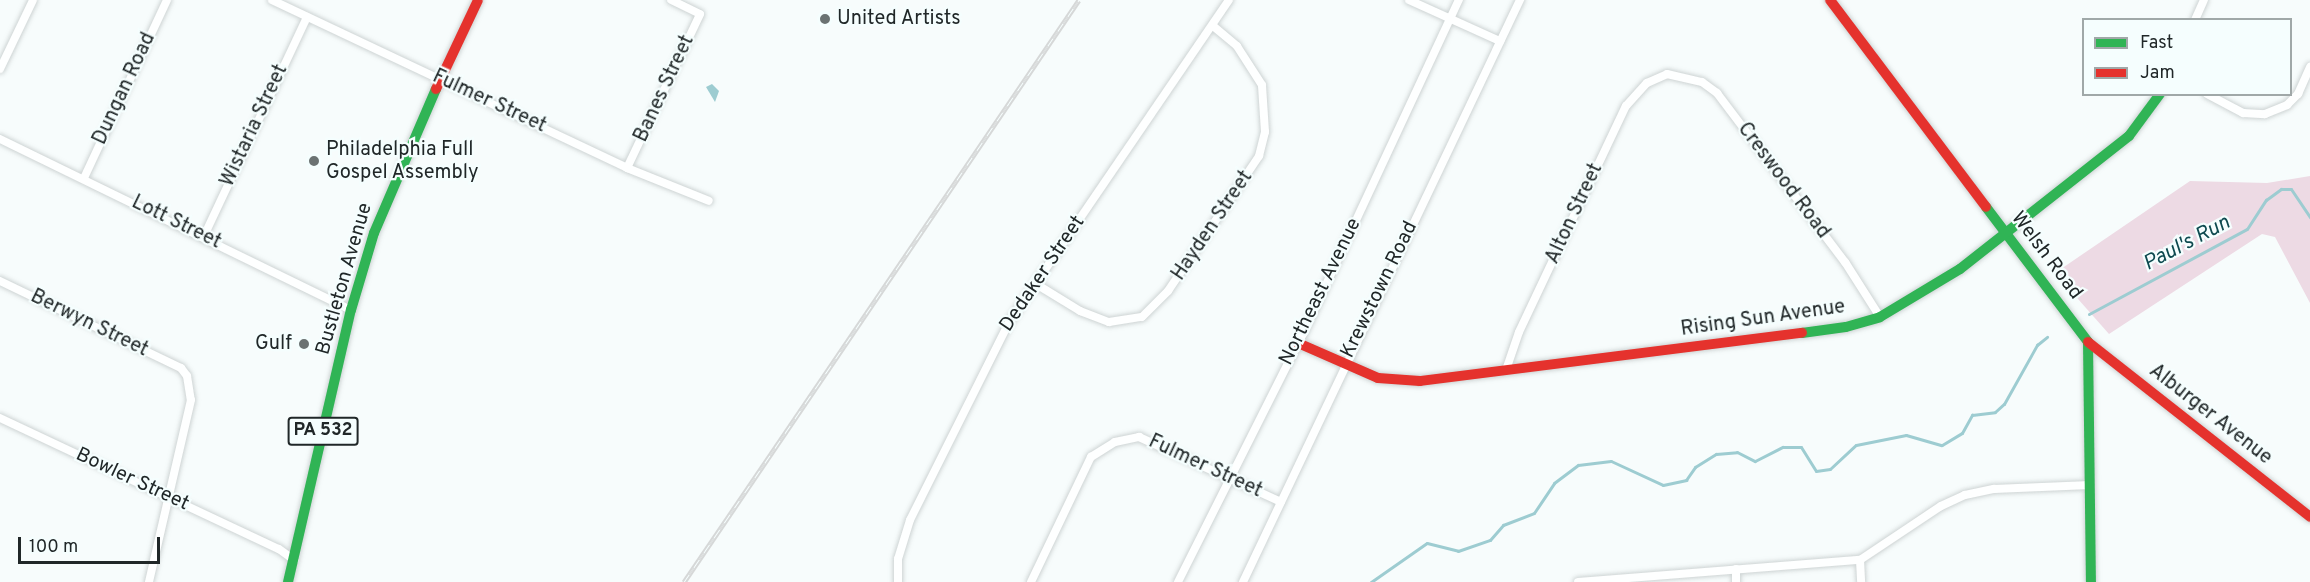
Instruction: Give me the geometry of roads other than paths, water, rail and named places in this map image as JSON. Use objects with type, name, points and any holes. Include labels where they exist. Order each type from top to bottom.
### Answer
[{"type":"main road","name":"Bustleton Avenue","points":[[288,582],[351,310],[384,205],[478,0]]},
{"type":"main road","name":"Welsh Road","points":[[1830,0],[2088,342]]},
{"type":"main road","name":"Rising Sun Avenue","points":[[1298,343],[1344,366],[1378,378],[1420,381],[1809,333],[1880,317],[1916,299],[2006,233],[2129,136],[2159,96]]},
{"type":"main road","points":[[2088,342],[2091,582]]},
{"type":"main road","name":"Alburger Avenue","points":[[2088,342],[2310,518]]},
{"type":"street","points":[[0,69],[33,0]]},
{"type":"street","name":"Dungan Road","points":[[84,178],[167,0]]},
{"type":"street","name":"Fulmer Street","points":[[272,0],[627,168],[709,201]]},
{"type":"street","name":"Banes Street","points":[[627,168],[700,14],[671,0]]},
{"type":"street","name":"Dedaker Street","points":[[898,582],[901,544],[915,510],[998,343],[1213,27],[1229,0]]},
{"type":"street","points":[[1409,0],[1500,41]]},
{"type":"street","name":"Northeast Avenue","points":[[1178,582],[1298,343],[1459,0]]},
{"type":"street","name":"Krewstown Road","points":[[1243,582],[1520,0]]},
{"type":"street","points":[[2196,18],[2204,0]]},
{"type":"street","name":"Wistaria Street","points":[[204,236],[307,17]]},
{"type":"street","name":"Hayden Street","points":[[1036,284],[1080,311],[1109,322],[1142,317],[1168,291],[1259,156],[1265,132],[1262,85],[1237,46],[1213,27]]},
{"type":"street","points":[[2211,96],[2243,112],[2265,114],[2287,105],[2298,94],[2310,67]]},
{"type":"street","name":"Creswood Road","points":[[1664,76],[1702,82],[1717,93],[1845,262],[1880,317]]},
{"type":"street","name":"Alton Street","points":[[1506,370],[1519,332],[1626,106],[1640,88],[1664,76]]},
{"type":"street","name":"Lott Street","points":[[0,139],[204,236],[351,310]]},
{"type":"street","name":"Berwyn Street","points":[[0,281],[178,367],[191,385],[191,400],[168,497]]},
{"type":"street","name":"Bowler Street","points":[[0,418],[279,549],[294,560]]},
{"type":"street","name":"Fulmer Street","points":[[1031,582],[1091,457],[1104,447],[1139,437],[1281,502]]},
{"type":"street","points":[[1578,582],[1860,560],[1941,506],[1965,495],[1994,489],[2090,485]]},
{"type":"street","points":[[148,582],[168,497]]},
{"type":"street","points":[[1860,560],[1861,582]]},
{"type":"street","points":[[1736,569],[1736,582]]},
{"type":"water","points":[[712,84],[719,91],[715,102],[706,87]]},
{"type":"waterway","name":"Paul's Run","points":[[2089,314],[2247,229],[2266,200],[2281,189],[2291,189],[2310,217]]},
{"type":"waterway","name":"Paul's Run","points":[[1371,582],[1427,543],[1458,551],[1490,540],[1503,525],[1534,513],[1554,483],[1578,465],[1611,461],[1663,485],[1686,480],[1695,467],[1716,454],[1737,452],[1755,461],[1783,447],[1801,447],[1816,471],[1830,469],[1856,445],[1906,435],[1942,445],[1962,433],[1972,415],[1995,412],[2004,404],[2037,345],[2047,337]]},
{"type":"railway","points":[[684,582],[1079,0]]},
{"type":"place","name":"United Artists","points":[[825,19]]},
{"type":"place","name":"Philadelphia Full Gospel Assembly","points":[[314,161]]},
{"type":"place","name":"Gulf","points":[[304,344]]}]
